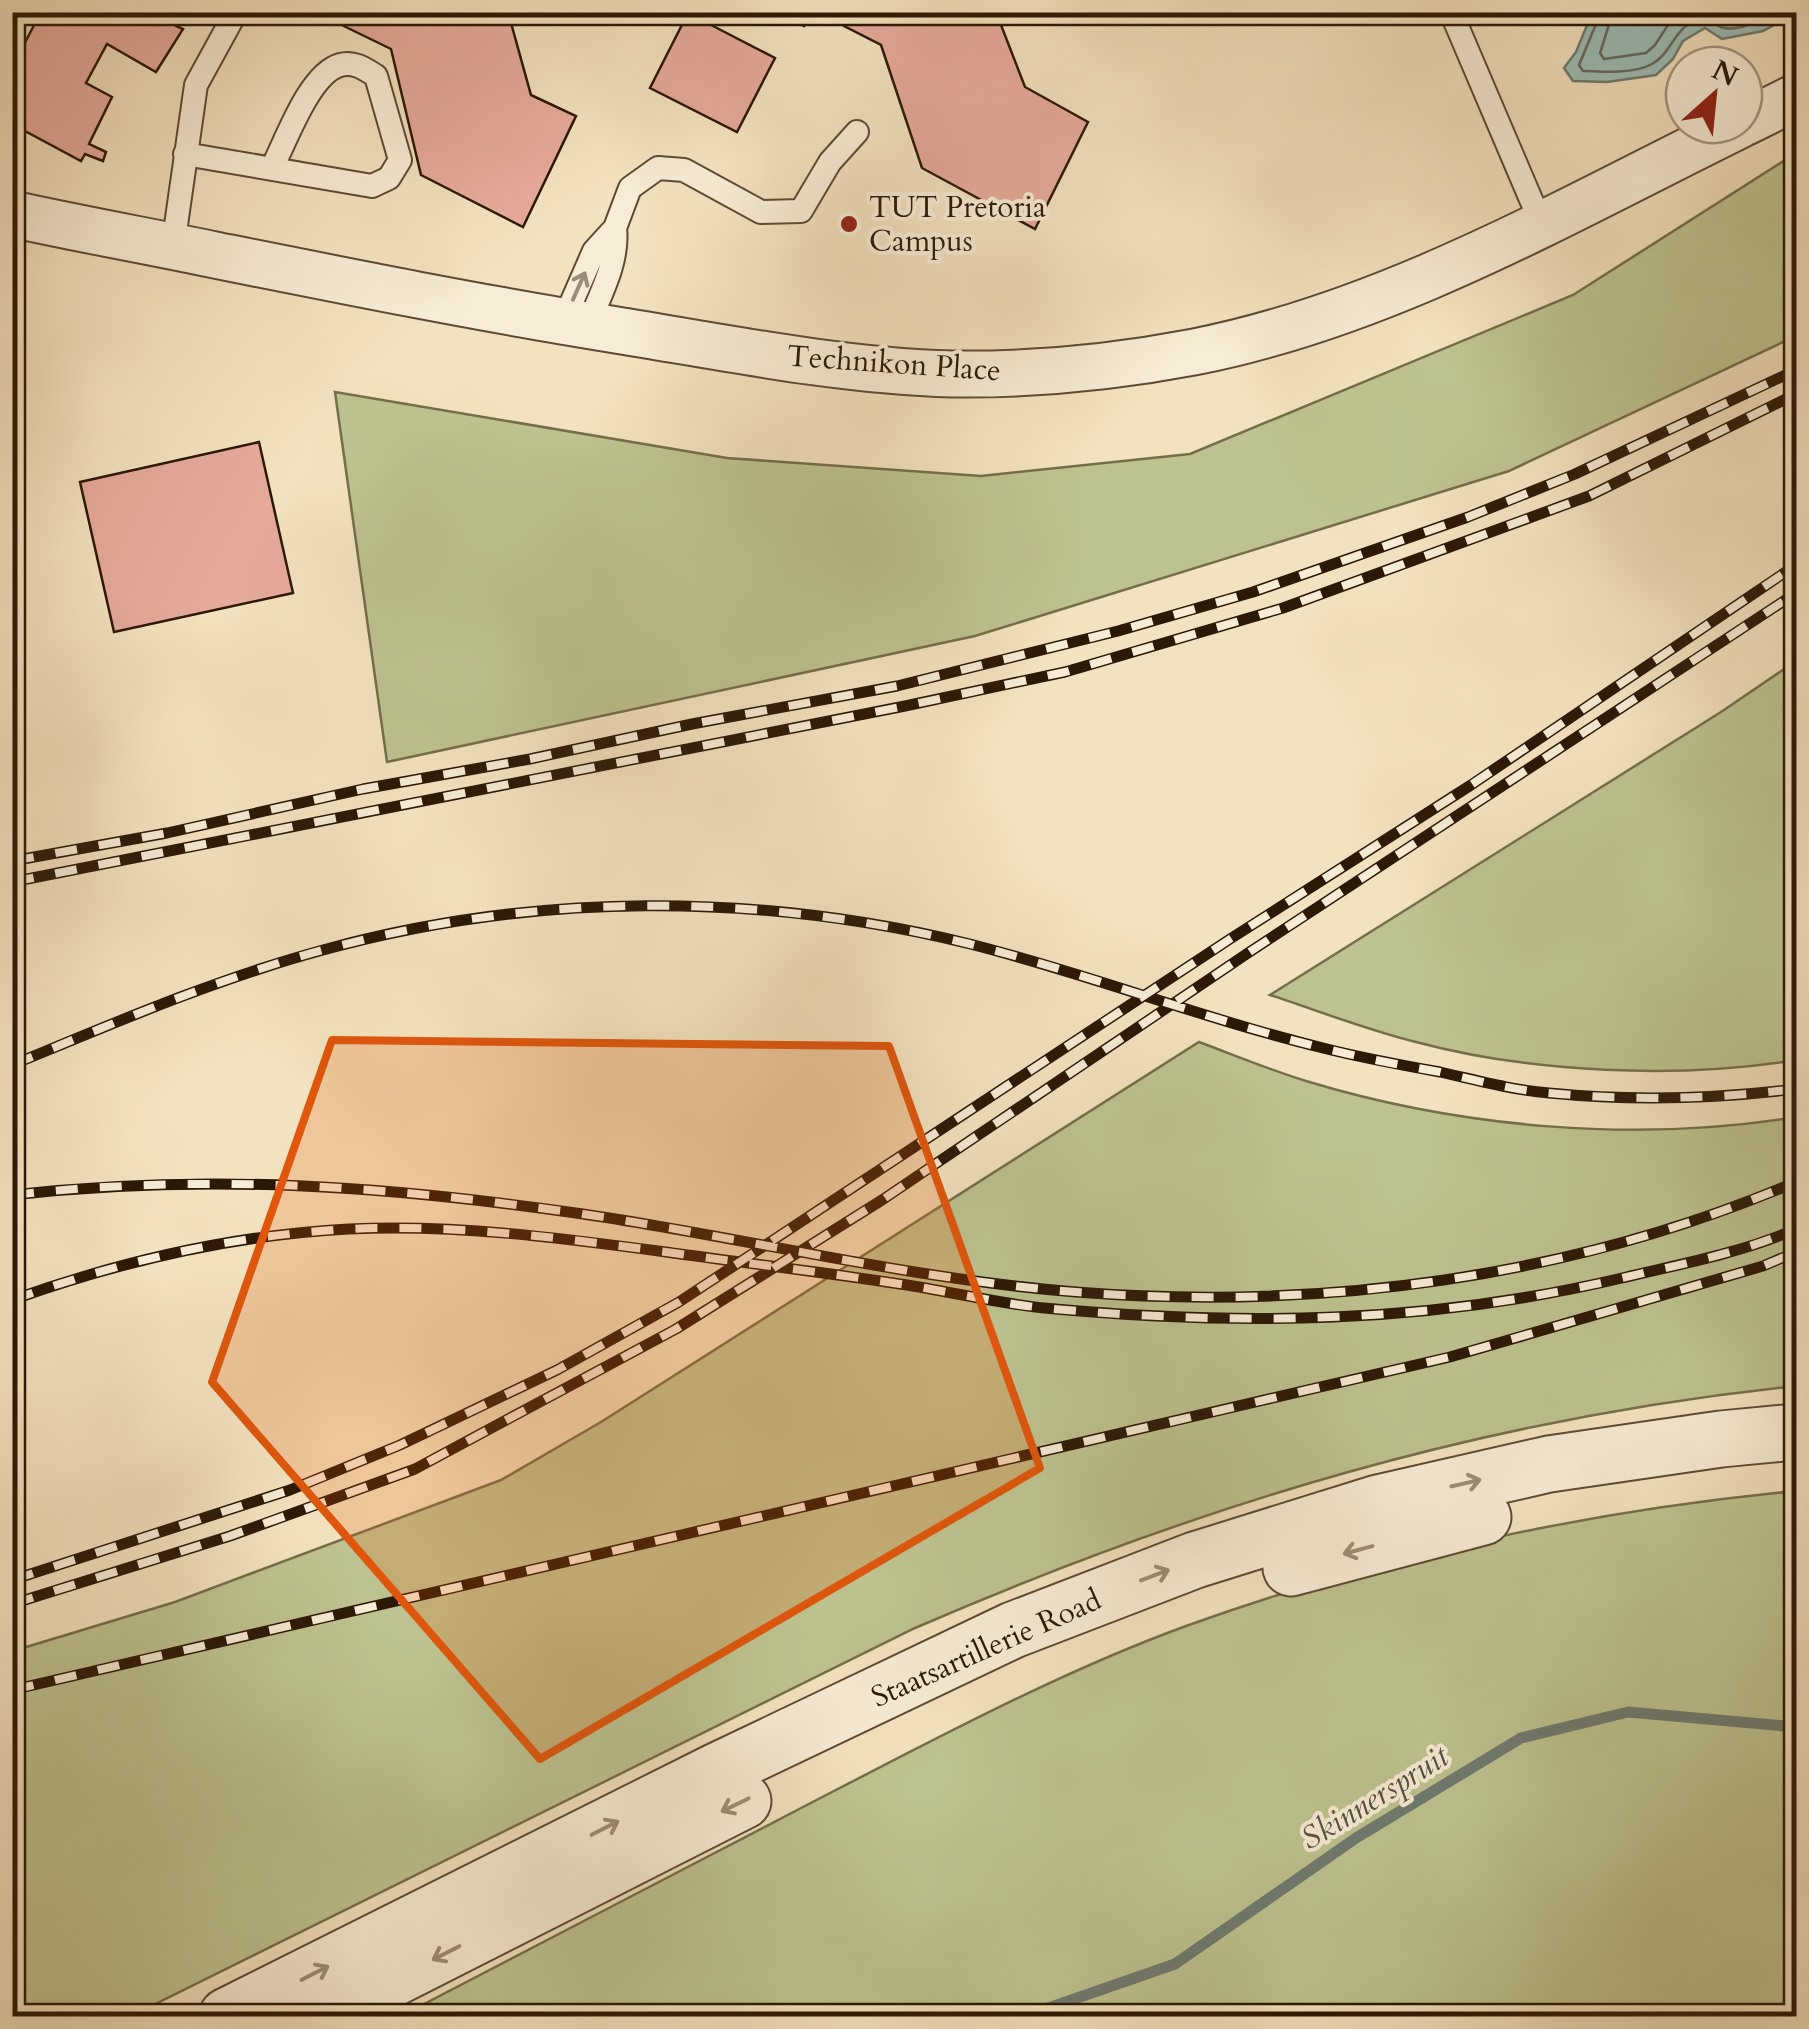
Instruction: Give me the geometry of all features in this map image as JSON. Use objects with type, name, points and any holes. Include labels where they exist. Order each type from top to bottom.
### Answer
[{"type":"street","name":"Technikon Place","points":[[1764,113],[1796,98]]},
{"type":"street","name":"Technikon Place","points":[[12,214],[576,323],[810,360],[950,374],[1034,372],[1124,364],[1197,351],[1366,301],[1438,272],[1699,145]]},
{"type":"street","name":"Staatsartillerie Road","points":[[227,2016],[1012,1630],[1195,1560],[1378,1503],[1549,1464],[1796,1432]]},
{"type":"street","name":"Staatsartillerie Road","points":[[320,2016],[732,1806],[1098,1633],[1286,1569],[1450,1524],[1620,1488],[1796,1463]]},
{"type":"lane","points":[[173,246],[196,85],[236,12]]},
{"type":"lane","points":[[1451,12],[1541,223]]},
{"type":"lane","points":[[185,154],[372,186],[389,178],[400,160],[376,76],[358,65],[342,64],[324,74],[272,168]]},
{"type":"lane","points":[[576,323],[594,251],[615,228],[630,188],[658,168],[684,170],[761,212],[802,211],[830,162],[856,132]]},
{"type":"highlighted area","points":[[332,1040],[889,1046],[1040,1468],[540,1759],[212,1382]]},
{"type":"green space","points":[[1796,153],[1796,336],[1509,471],[975,636],[387,762],[335,392],[727,458],[981,476],[1190,454],[1573,295]]},
{"type":"green space","points":[[1796,661],[1796,1060],[1654,1071],[1508,1061],[1398,1037],[1270,995],[1721,712]]},
{"type":"green space","points":[[1199,1042],[1293,1077],[1365,1097],[1487,1120],[1549,1126],[1674,1129],[1796,1117],[1796,1386],[1681,1400],[1456,1444],[1346,1472],[1130,1542],[915,1628],[131,2016],[13,2016],[13,1651],[175,1602],[501,1480],[601,1422]]},
{"type":"green space","points":[[1796,1491],[1796,2016],[401,2016],[962,1726],[1050,1683],[1186,1626],[1335,1578],[1487,1539],[1641,1511]]},
{"type":"water","points":[[1592,12],[1796,13],[1763,31],[1722,39],[1705,28],[1681,45],[1664,45],[1664,67],[1656,75],[1607,82],[1573,81],[1564,68],[1576,52]]},
{"type":"building","points":[[41,12],[156,12],[154,16],[183,29],[156,72],[107,44],[86,83],[112,97],[89,144],[106,152],[103,161],[85,154],[81,161],[12,124],[12,46],[21,50]]},
{"type":"building","points":[[508,12],[531,95],[576,116],[523,227],[421,175],[391,49],[317,13]]},
{"type":"building","points":[[778,12],[811,12],[804,26]]},
{"type":"building","points":[[851,12],[996,12],[1025,87],[1088,122],[1035,229],[922,168],[881,45],[844,26]]},
{"type":"building","points":[[688,13],[775,58],[737,132],[650,88]]},
{"type":"building","points":[[259,442],[293,593],[114,632],[80,482]]},
{"type":"waterway","name":"Skinnerspruit","points":[[1006,2016],[1034,2013],[1175,1964],[1356,1838],[1521,1738],[1628,1712],[1796,1727]]},
{"type":"railway","points":[[12,861],[897,686],[1118,631],[1253,592],[1468,517],[1575,474],[1796,370]]},
{"type":"railway","points":[[12,882],[1065,672],[1283,608],[1589,496],[1796,394]]},
{"type":"railway","points":[[12,1580],[290,1490],[400,1445],[557,1370],[679,1302],[1471,785],[1796,565]]},
{"type":"railway","points":[[12,1604],[230,1536],[415,1469],[676,1329],[882,1200],[1251,951],[1796,593]]},
{"type":"railway","points":[[12,1065],[204,988],[323,950],[483,917],[646,906],[728,908],[890,927],[1014,956],[1323,1048],[1521,1090],[1642,1098],[1796,1089]]},
{"type":"railway","points":[[12,1195],[85,1188],[227,1184],[439,1196],[583,1214],[952,1278],[1076,1292],[1168,1297],[1352,1291],[1533,1264],[1710,1215],[1796,1182]]},
{"type":"railway","points":[[12,1300],[94,1273],[178,1252],[306,1232],[389,1228],[469,1230],[587,1242],[1044,1308],[1190,1317],[1334,1317],[1478,1305],[1550,1293],[1710,1257],[1796,1229]]},
{"type":"railway","points":[[12,1690],[1450,1357],[1763,1266],[1796,1252]]},
{"type":"place","name":"TUT Pretoria Campus","points":[[849,224]]}]
